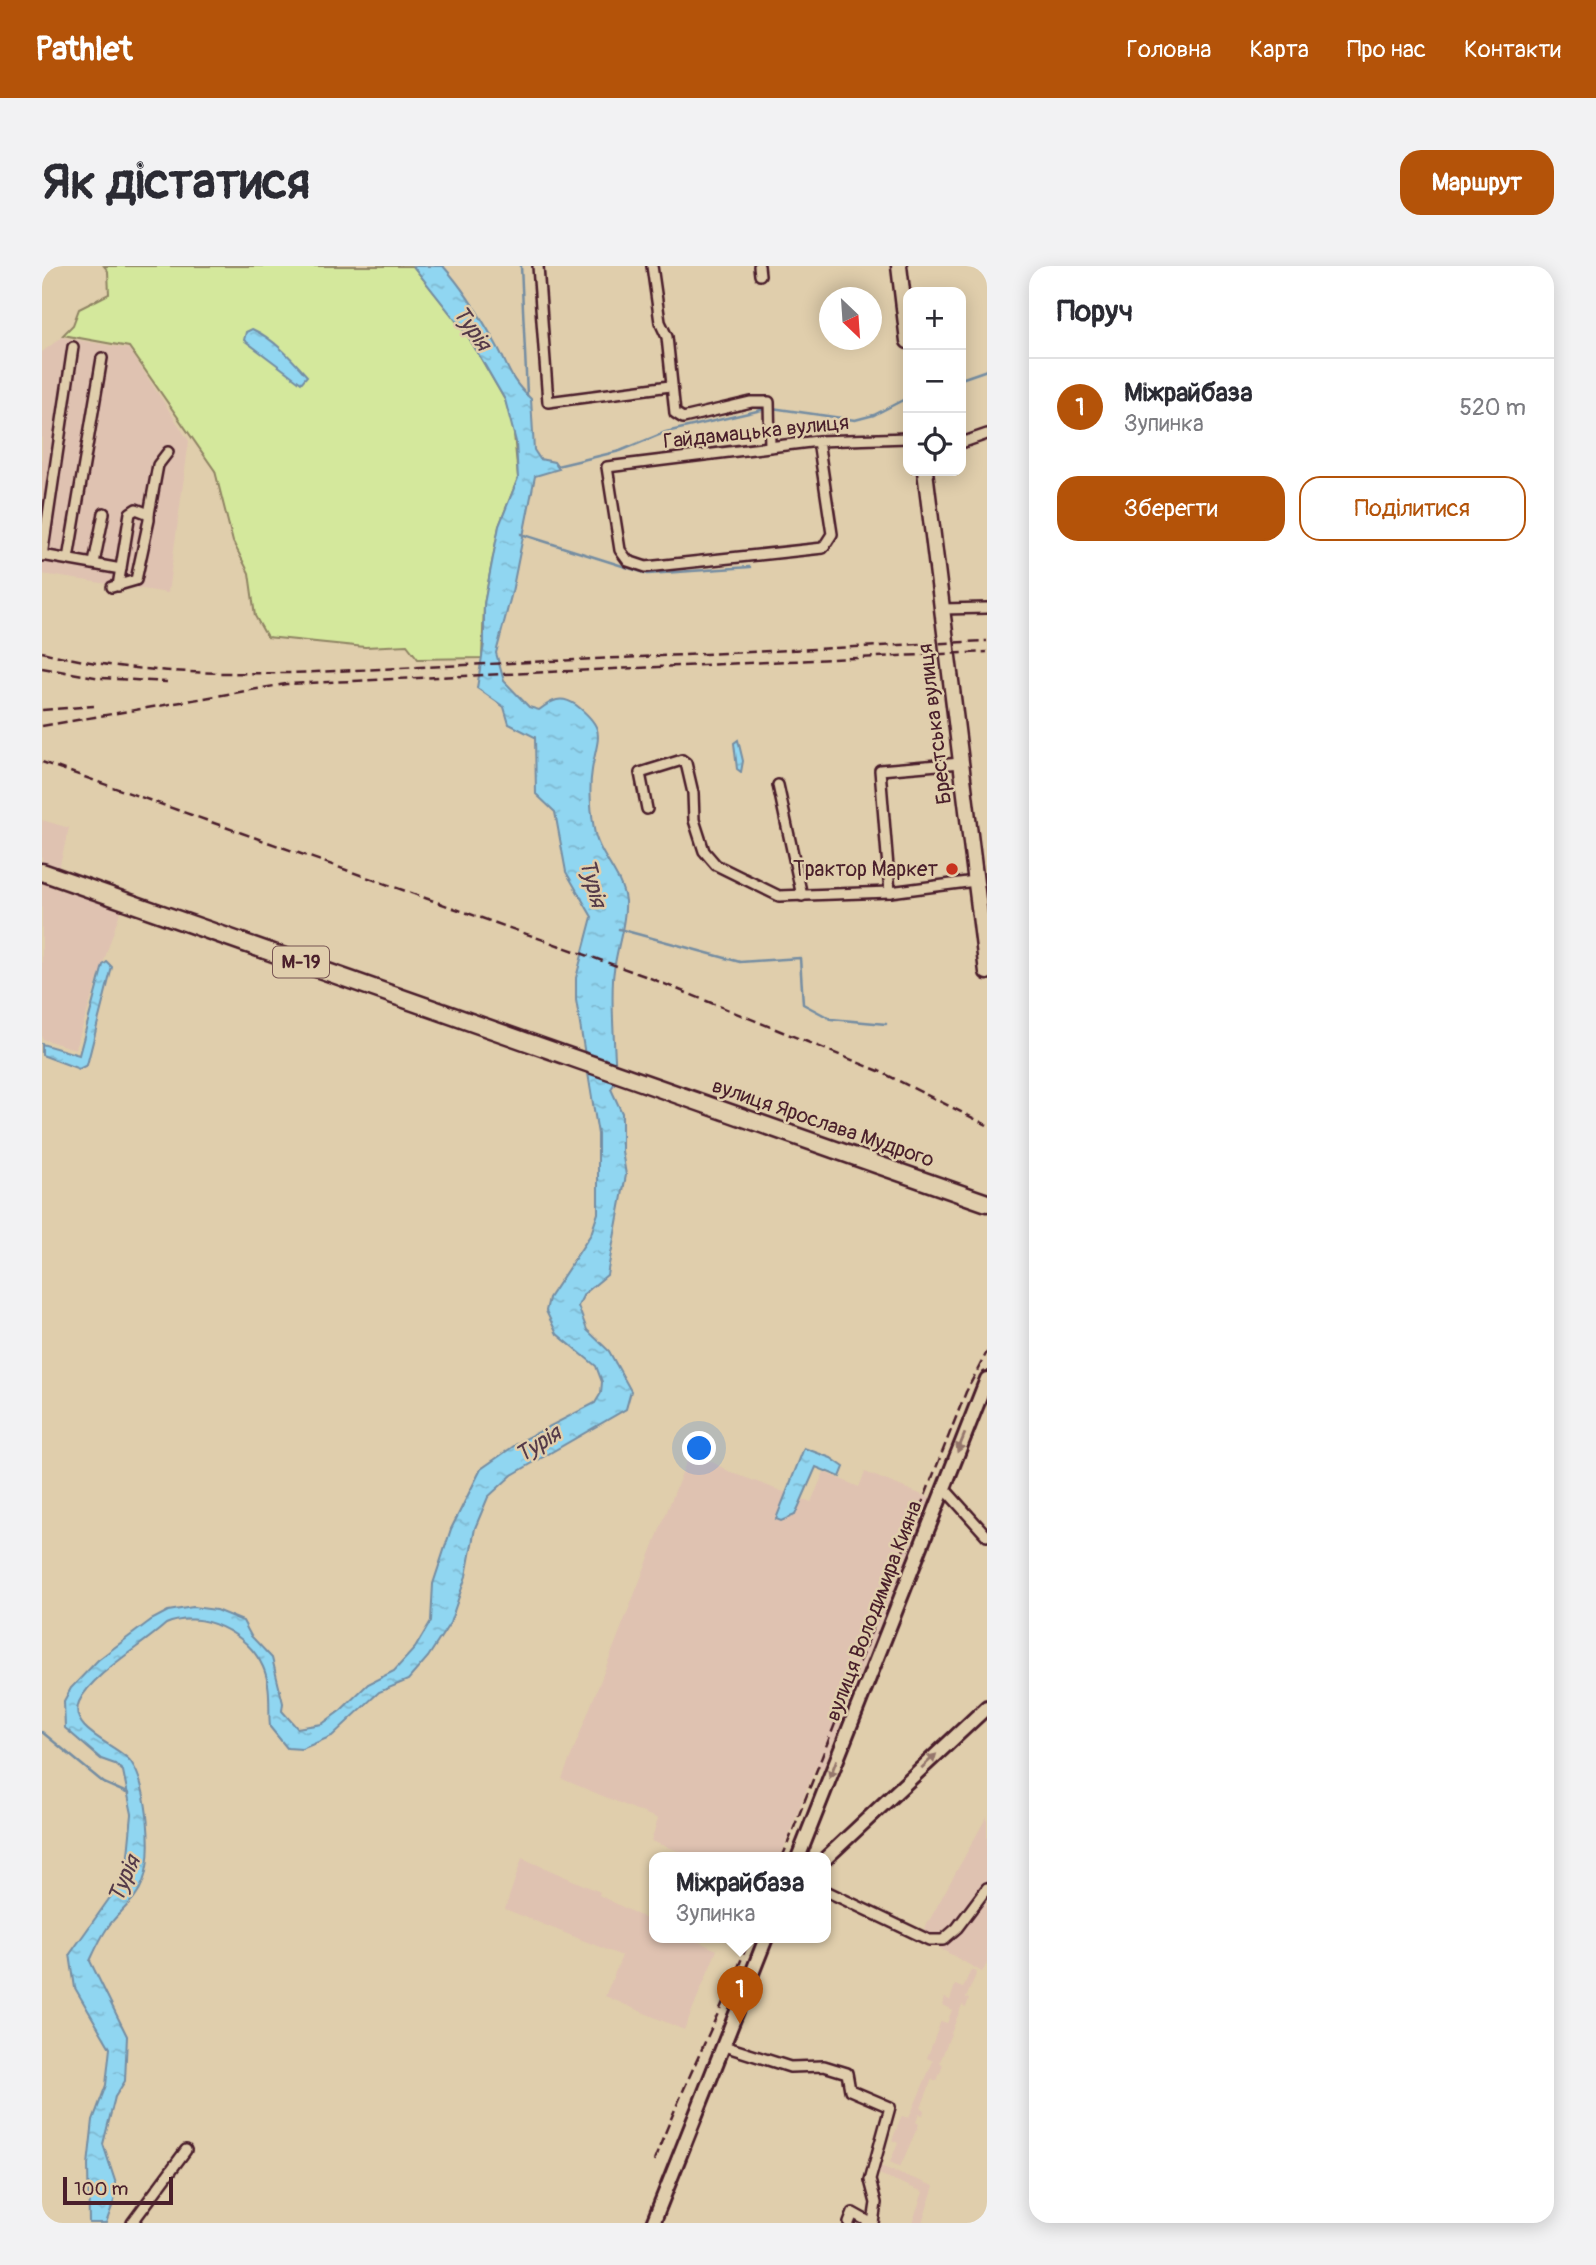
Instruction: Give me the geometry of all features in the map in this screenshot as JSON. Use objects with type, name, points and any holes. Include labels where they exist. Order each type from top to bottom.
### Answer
[{"type":"highway","name":"вулиця Ярослава Мудрого","points":[[42,872],[987,1203]]},
{"type":"main road","points":[[899,266],[903,299]]},
{"type":"main road","name":"Брестська вулиця","points":[[926,476],[987,972]]},
{"type":"main road","name":"вулиця Володимира Кияна","points":[[800,1852],[987,1380]]},
{"type":"main road","points":[[831,1852],[987,1707]]},
{"type":"main road","points":[[804,1843],[818,1852]]},
{"type":"main road","points":[[653,2223],[764,1943]]},
{"type":"street","points":[[538,266],[548,402],[670,386]]},
{"type":"street","points":[[652,266],[660,322],[667,337],[670,386],[675,413],[683,418],[751,402],[770,403],[770,446]]},
{"type":"street","points":[[73,347],[42,555],[121,569]]},
{"type":"street","points":[[68,559],[102,358]]},
{"type":"street","points":[[966,441],[987,434]]},
{"type":"street","name":"Гайдамацька вулиця","points":[[818,441],[832,534],[823,548],[646,567],[628,561],[620,550],[607,467],[818,441],[903,439]]},
{"type":"street","points":[[149,514],[136,509],[130,513],[121,569],[115,587],[136,580],[149,514],[158,465],[168,452]]},
{"type":"street","points":[[94,563],[104,513]]},
{"type":"street","points":[[942,609],[987,608]]},
{"type":"street","points":[[647,809],[640,773],[682,760],[686,762],[691,780],[696,830],[708,856],[716,865],[779,896],[891,892],[975,881]]},
{"type":"street","points":[[891,892],[880,770],[961,763]]},
{"type":"street","points":[[778,785],[802,896]]},
{"type":"street","points":[[943,1487],[987,1536]]},
{"type":"street","points":[[831,1893],[929,1940],[943,1940],[957,1928],[987,1888]]},
{"type":"street","points":[[724,2046],[790,2067],[824,2066],[847,2073],[850,2090],[890,2107],[870,2180],[876,2203],[872,2223],[853,2213],[849,2223]]},
{"type":"street","points":[[132,2223],[186,2150]]},
{"type":"shaded area","points":[[62,337],[129,349],[189,441],[168,593],[42,574],[42,352]]},
{"type":"shaded area","points":[[42,820],[69,828],[54,888],[121,909],[75,1049],[42,1039]]},
{"type":"shaded area","points":[[691,1450],[730,1472],[811,1502],[824,1472],[859,1487],[865,1472],[930,1498],[823,1769],[816,1766],[782,1852],[680,1852],[651,1841],[658,1819],[562,1779]]},
{"type":"shaded area","points":[[987,1816],[987,1964],[982,1972],[920,1937]]},
{"type":"shaded area","points":[[522,1858],[600,1892],[599,1895],[649,1920],[649,1943],[701,1943],[717,1950],[684,2030],[605,1996],[622,1956],[505,1909]]},
{"type":"shaded area","points":[[971,1970],[977,1972],[966,1998],[969,1999],[966,2007],[962,2005],[940,2062],[943,2065],[937,2081],[932,2079],[921,2108],[924,2110],[923,2115],[919,2114],[916,2122],[919,2124],[900,2167],[890,2162],[898,2143],[892,2140],[902,2116],[909,2118],[933,2061],[927,2058],[941,2021],[947,2023],[952,2010],[942,2005],[945,1998],[950,2000],[955,1985],[963,1988]]},
{"type":"shaded area","points":[[877,2165],[934,2186],[922,2223],[912,2223],[923,2192],[874,2172]]},
{"type":"green space","points":[[104,266],[413,266],[468,336],[505,400],[513,422],[518,478],[499,526],[484,604],[482,658],[418,659],[407,645],[365,647],[267,637],[255,616],[249,573],[233,542],[215,471],[129,347],[63,335],[73,325],[79,309],[109,294],[108,271]]},
{"type":"water","name":"Турія","points":[[413,266],[443,266],[465,294],[514,379],[531,399],[534,450],[540,459],[554,462],[559,469],[535,476],[512,592],[496,653],[504,681],[529,707],[539,710],[557,700],[571,702],[593,721],[598,735],[591,784],[594,829],[600,847],[623,891],[625,901],[613,980],[616,1081],[611,1089],[622,1113],[622,1151],[626,1175],[607,1275],[584,1294],[578,1306],[587,1330],[609,1351],[631,1391],[626,1409],[512,1475],[488,1497],[475,1528],[466,1576],[450,1623],[428,1657],[408,1680],[379,1692],[332,1736],[302,1749],[287,1748],[270,1727],[268,1682],[256,1655],[235,1634],[208,1622],[179,1620],[166,1624],[94,1681],[85,1692],[77,1712],[80,1721],[131,1762],[142,1787],[149,1838],[143,1882],[133,1899],[108,1927],[90,1961],[127,2036],[125,2081],[115,2097],[103,2144],[118,2190],[106,2223],[89,2223],[88,2165],[93,2120],[106,2085],[110,2048],[75,1988],[70,1954],[126,1875],[132,1814],[123,1771],[115,1764],[101,1759],[65,1728],[64,1701],[71,1688],[98,1660],[151,1620],[168,1611],[193,1607],[216,1610],[243,1621],[251,1636],[272,1658],[283,1703],[282,1711],[297,1728],[322,1724],[368,1684],[394,1671],[415,1648],[431,1621],[433,1584],[451,1529],[481,1469],[521,1441],[595,1403],[601,1393],[602,1382],[596,1366],[557,1334],[546,1311],[549,1298],[591,1234],[598,1213],[598,1134],[576,1000],[576,978],[592,917],[566,872],[555,812],[536,794],[535,737],[509,724],[504,707],[477,688],[484,644],[484,604],[499,526],[518,478],[516,442],[505,400],[468,336]]},
{"type":"water","points":[[252,329],[275,343],[301,369],[307,376],[301,383],[244,340],[246,332]]},
{"type":"water","points":[[738,740],[743,761],[741,772],[737,769],[734,743]]},
{"type":"water","points":[[107,962],[112,967],[87,1065],[79,1069],[42,1055],[42,1044],[79,1055],[103,965]]},
{"type":"water","points":[[804,1448],[831,1458],[844,1467],[840,1477],[816,1467],[795,1515],[781,1521],[776,1519]]},
{"type":"waterway","points":[[521,266],[527,395]]},
{"type":"waterway","points":[[966,377],[987,370]]},
{"type":"waterway","points":[[772,408],[855,420],[874,415],[903,400]]},
{"type":"waterway","points":[[557,466],[620,451],[666,432],[766,409]]},
{"type":"waterway","points":[[521,534],[648,574],[750,567]]},
{"type":"waterway","points":[[619,929],[740,962],[800,958],[803,1004],[831,1019],[886,1024]]},
{"type":"waterway","points":[[42,1732],[104,1783],[129,1794]]},
{"type":"railway","points":[[42,652],[105,664],[167,671],[292,673],[987,641]]},
{"type":"railway","points":[[42,726],[286,684],[987,652]]},
{"type":"railway","points":[[42,668],[101,678],[167,682]]},
{"type":"railway","points":[[42,710],[94,706]]},
{"type":"railway","points":[[42,762],[645,976],[879,1071],[987,1125]]},
{"type":"railway","points":[[784,1852],[966,1392],[987,1352]]},
{"type":"railway","points":[[654,2161],[748,1943]]},
{"type":"place","name":"Трактор Маркет","points":[[952,869]]},
{"type":"place","name":"Міжрайбаза","points":[[740,2024]]}]
